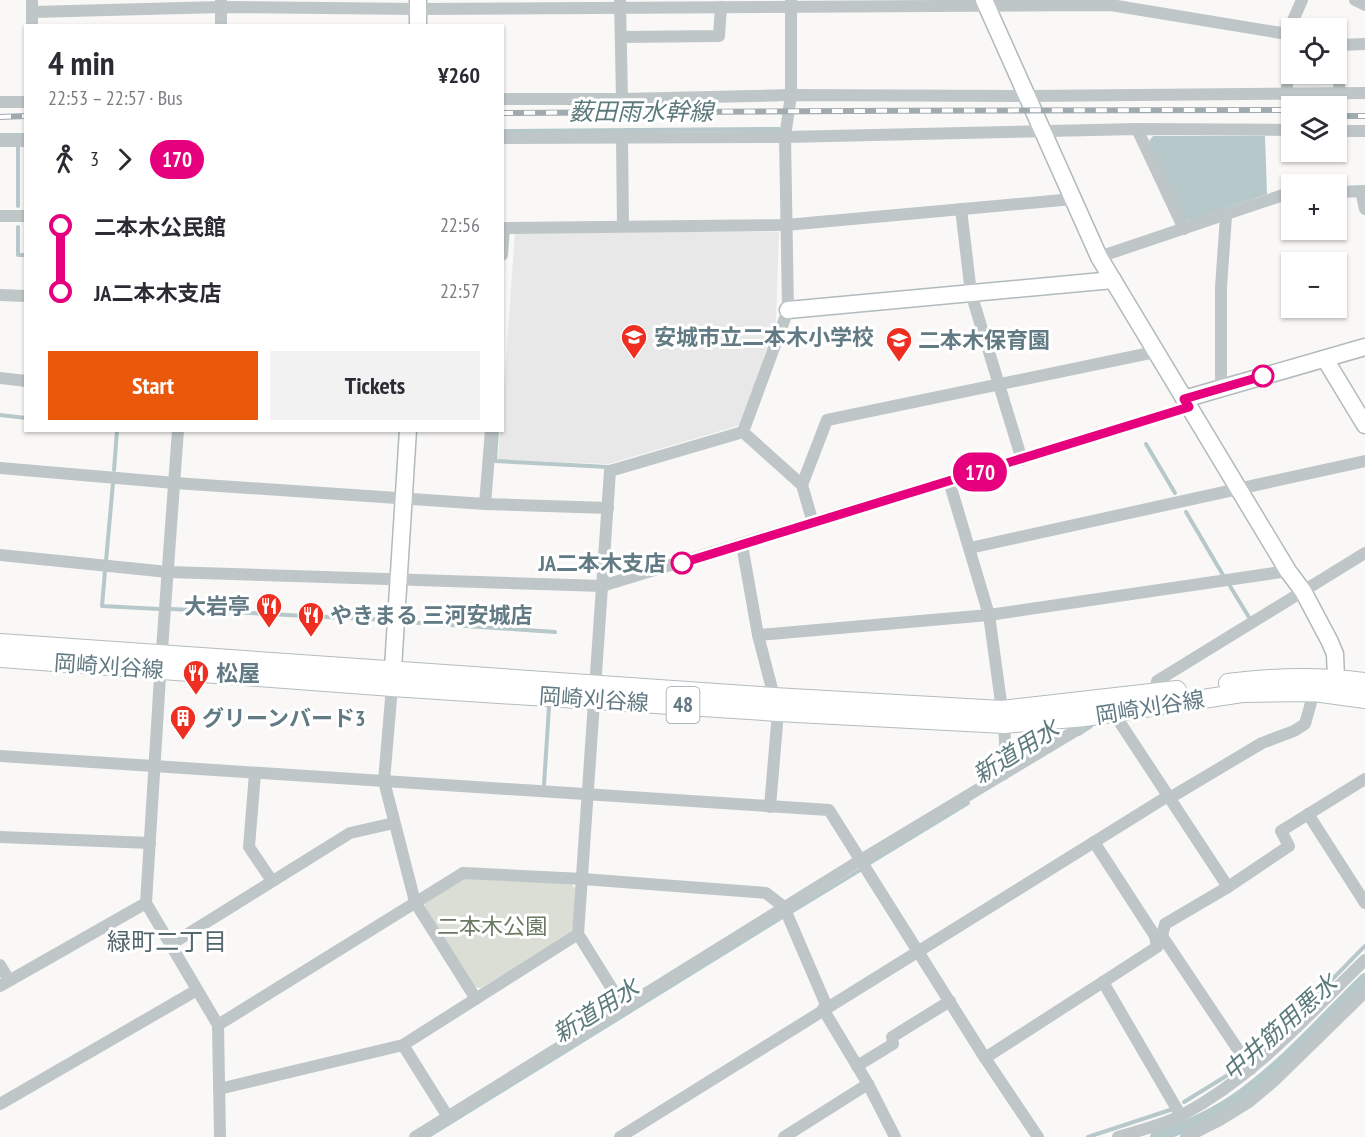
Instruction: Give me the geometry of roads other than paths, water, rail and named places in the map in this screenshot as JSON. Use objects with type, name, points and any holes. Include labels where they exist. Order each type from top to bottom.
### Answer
[{"type":"main road","name":"岡崎刈谷線","points":[[0,643],[161,662],[392,679],[1003,717],[1085,717],[1242,693],[1314,692],[1365,699]]},
{"type":"main road","name":"岡崎刈谷線","points":[[0,658],[161,662]]},
{"type":"main road","name":"岡崎刈谷線","points":[[1003,717],[1255,680],[1336,678],[1365,682]]},
{"type":"street","points":[[1294,18],[1302,0]]},
{"type":"street","points":[[1355,0],[1365,5]]},
{"type":"street","points":[[32,24],[32,6],[221,4],[418,11],[620,4],[721,7],[791,3],[1112,2],[1281,33]]},
{"type":"street","points":[[743,432],[788,310],[785,137],[792,95],[791,3]]},
{"type":"street","points":[[985,3],[1100,257],[1288,571],[1303,591],[1335,654],[1336,678]]},
{"type":"street","points":[[221,4],[221,24]]},
{"type":"street","points":[[620,4],[622,99]]},
{"type":"street","points":[[621,37],[719,36],[721,7]]},
{"type":"street","points":[[1339,93],[1340,45],[1365,44]]},
{"type":"street","points":[[1287,84],[1287,93]]},
{"type":"street","points":[[504,99],[792,95],[1028,96],[1365,93]]},
{"type":"street","points":[[0,102],[24,102]]},
{"type":"street","points":[[1137,129],[1184,229]]},
{"type":"street","points":[[504,138],[785,137],[1137,129],[1281,130]]},
{"type":"street","points":[[1347,130],[1365,131]]},
{"type":"street","points":[[622,137],[623,226]]},
{"type":"street","points":[[0,141],[24,141]]},
{"type":"street","points":[[1347,192],[1363,191],[1365,209]]},
{"type":"street","points":[[1100,257],[1281,196]]},
{"type":"street","points":[[504,228],[786,225],[1073,199]]},
{"type":"street","points":[[961,209],[971,293],[1022,460]]},
{"type":"street","points":[[0,216],[24,216]]},
{"type":"street","points":[[1221,388],[1221,287],[1226,216]]},
{"type":"street","points":[[788,310],[1113,280]]},
{"type":"street","points":[[0,295],[24,297]]},
{"type":"street","points":[[0,555],[168,572],[602,586],[1022,460],[1187,403],[1221,388],[1365,347]]},
{"type":"street","points":[[802,485],[827,420],[1155,352]]},
{"type":"street","points":[[1325,359],[1365,425]]},
{"type":"street","points":[[0,378],[24,381]]},
{"type":"street","points":[[178,432],[146,903],[218,1024],[220,1137]]},
{"type":"street","points":[[408,432],[384,781],[414,903],[476,999]]},
{"type":"street","points":[[486,504],[491,432]]},
{"type":"street","points":[[743,432],[802,485],[813,523]]},
{"type":"street","points":[[624,1008],[578,934],[610,471],[743,432]]},
{"type":"street","points":[[970,548],[1365,461]]},
{"type":"street","points":[[0,468],[175,483],[486,504],[608,508]]},
{"type":"street","points":[[950,481],[989,615],[1003,717],[1006,761],[1004,774]]},
{"type":"street","points":[[742,545],[758,634],[776,704],[770,807]]},
{"type":"street","points":[[1156,693],[1157,681],[1365,553]]},
{"type":"street","points":[[758,634],[989,615],[1288,571]]},
{"type":"street","points":[[620,1137],[1168,796],[1173,796],[1262,742],[1294,731],[1305,724],[1314,692]]},
{"type":"street","points":[[1113,712],[1228,887]]},
{"type":"street","points":[[415,1137],[860,861],[1075,731],[1085,717]]},
{"type":"street","points":[[0,756],[829,810],[985,1058],[1038,1137]]},
{"type":"street","points":[[255,773],[249,847],[272,881]]},
{"type":"street","points":[[985,1058],[1157,947],[1158,936],[1165,924],[1228,887],[1289,846],[1281,831],[1365,779]]},
{"type":"street","points":[[1308,814],[1365,903]]},
{"type":"street","points":[[170,945],[350,833],[393,823]]},
{"type":"street","points":[[0,837],[150,843]]},
{"type":"street","points":[[1094,842],[1158,936],[1255,1066],[1274,1081]]},
{"type":"street","points":[[218,1024],[463,873],[583,879],[766,893],[784,908],[825,1008],[895,1137]]},
{"type":"street","points":[[0,965],[5,983],[146,903]]},
{"type":"street","points":[[219,1089],[403,1045],[578,934]]},
{"type":"street","points":[[1118,1137],[1181,1116],[1214,1096],[1255,1066],[1365,960]]},
{"type":"street","points":[[1103,982],[1181,1116]]},
{"type":"street","points":[[0,1104],[197,990]]},
{"type":"street","points":[[1186,1137],[1249,1102],[1274,1081],[1365,993]]},
{"type":"street","points":[[857,1066],[893,1044],[892,1037],[950,1001]]},
{"type":"street","points":[[403,1045],[448,1117]]},
{"type":"street","points":[[784,1137],[868,1084]]},
{"type":"waterway","name":"薮田雨水幹線","points":[[504,131],[779,129]]},
{"type":"waterway","name":"薮田雨水幹線","points":[[0,135],[24,135]]},
{"type":"waterway","points":[[18,146],[18,206]]},
{"type":"waterway","points":[[18,227],[18,255],[24,255]]},
{"type":"waterway","points":[[0,415],[24,418]]},
{"type":"waterway","points":[[114,470],[117,432]]},
{"type":"waterway","points":[[497,432],[495,461],[608,467]]},
{"type":"waterway","points":[[1146,444],[1175,493]]},
{"type":"waterway","points":[[106,561],[113,483]]},
{"type":"waterway","points":[[1186,512],[1223,575]]},
{"type":"waterway","points":[[105,571],[102,606],[159,609]]},
{"type":"waterway","points":[[1230,586],[1250,619]]},
{"type":"waterway","points":[[171,609],[385,620]]},
{"type":"waterway","points":[[406,622],[555,632]]},
{"type":"waterway","points":[[544,785],[549,707]]},
{"type":"waterway","name":"新道用水","points":[[1079,734],[1091,726]]},
{"type":"waterway","name":"新道用水","points":[[868,864],[968,803]]},
{"type":"waterway","name":"新道用水","points":[[791,912],[860,870]]},
{"type":"waterway","name":"新道用水","points":[[427,1137],[784,916]]},
{"type":"waterway","points":[[1260,1053],[1365,946]]},
{"type":"waterway","name":"中井筋用悪水","points":[[1156,1137],[1201,1119],[1243,1094],[1291,1053],[1365,979]]},
{"type":"waterway","points":[[1184,1102],[1244,1065]]},
{"type":"waterway","points":[[1088,1137],[1173,1109]]},
{"type":"railway","points":[[504,113],[1281,110]]},
{"type":"railway","points":[[0,117],[24,116]]},
{"type":"railway","points":[[1347,116],[1365,116]]},
{"type":"place","name":"安城市立二本木小学校","points":[[634,360]]},
{"type":"place","name":"二本木保育園","points":[[899,363]]},
{"type":"place","name":"JA二本木支店","points":[[682,563]]},
{"type":"place","name":"大岩亭","points":[[269,629]]},
{"type":"place","name":"やきまる 三河安城店","points":[[311,638]]},
{"type":"place","name":"松屋","points":[[196,696]]},
{"type":"place","name":"グリーンバード3","points":[[183,741]]},
{"type":"district","name":"緑町二丁目","points":[[167,942]]},
{"type":"park label","name":"二本木公園","points":[[492,926]]}]
